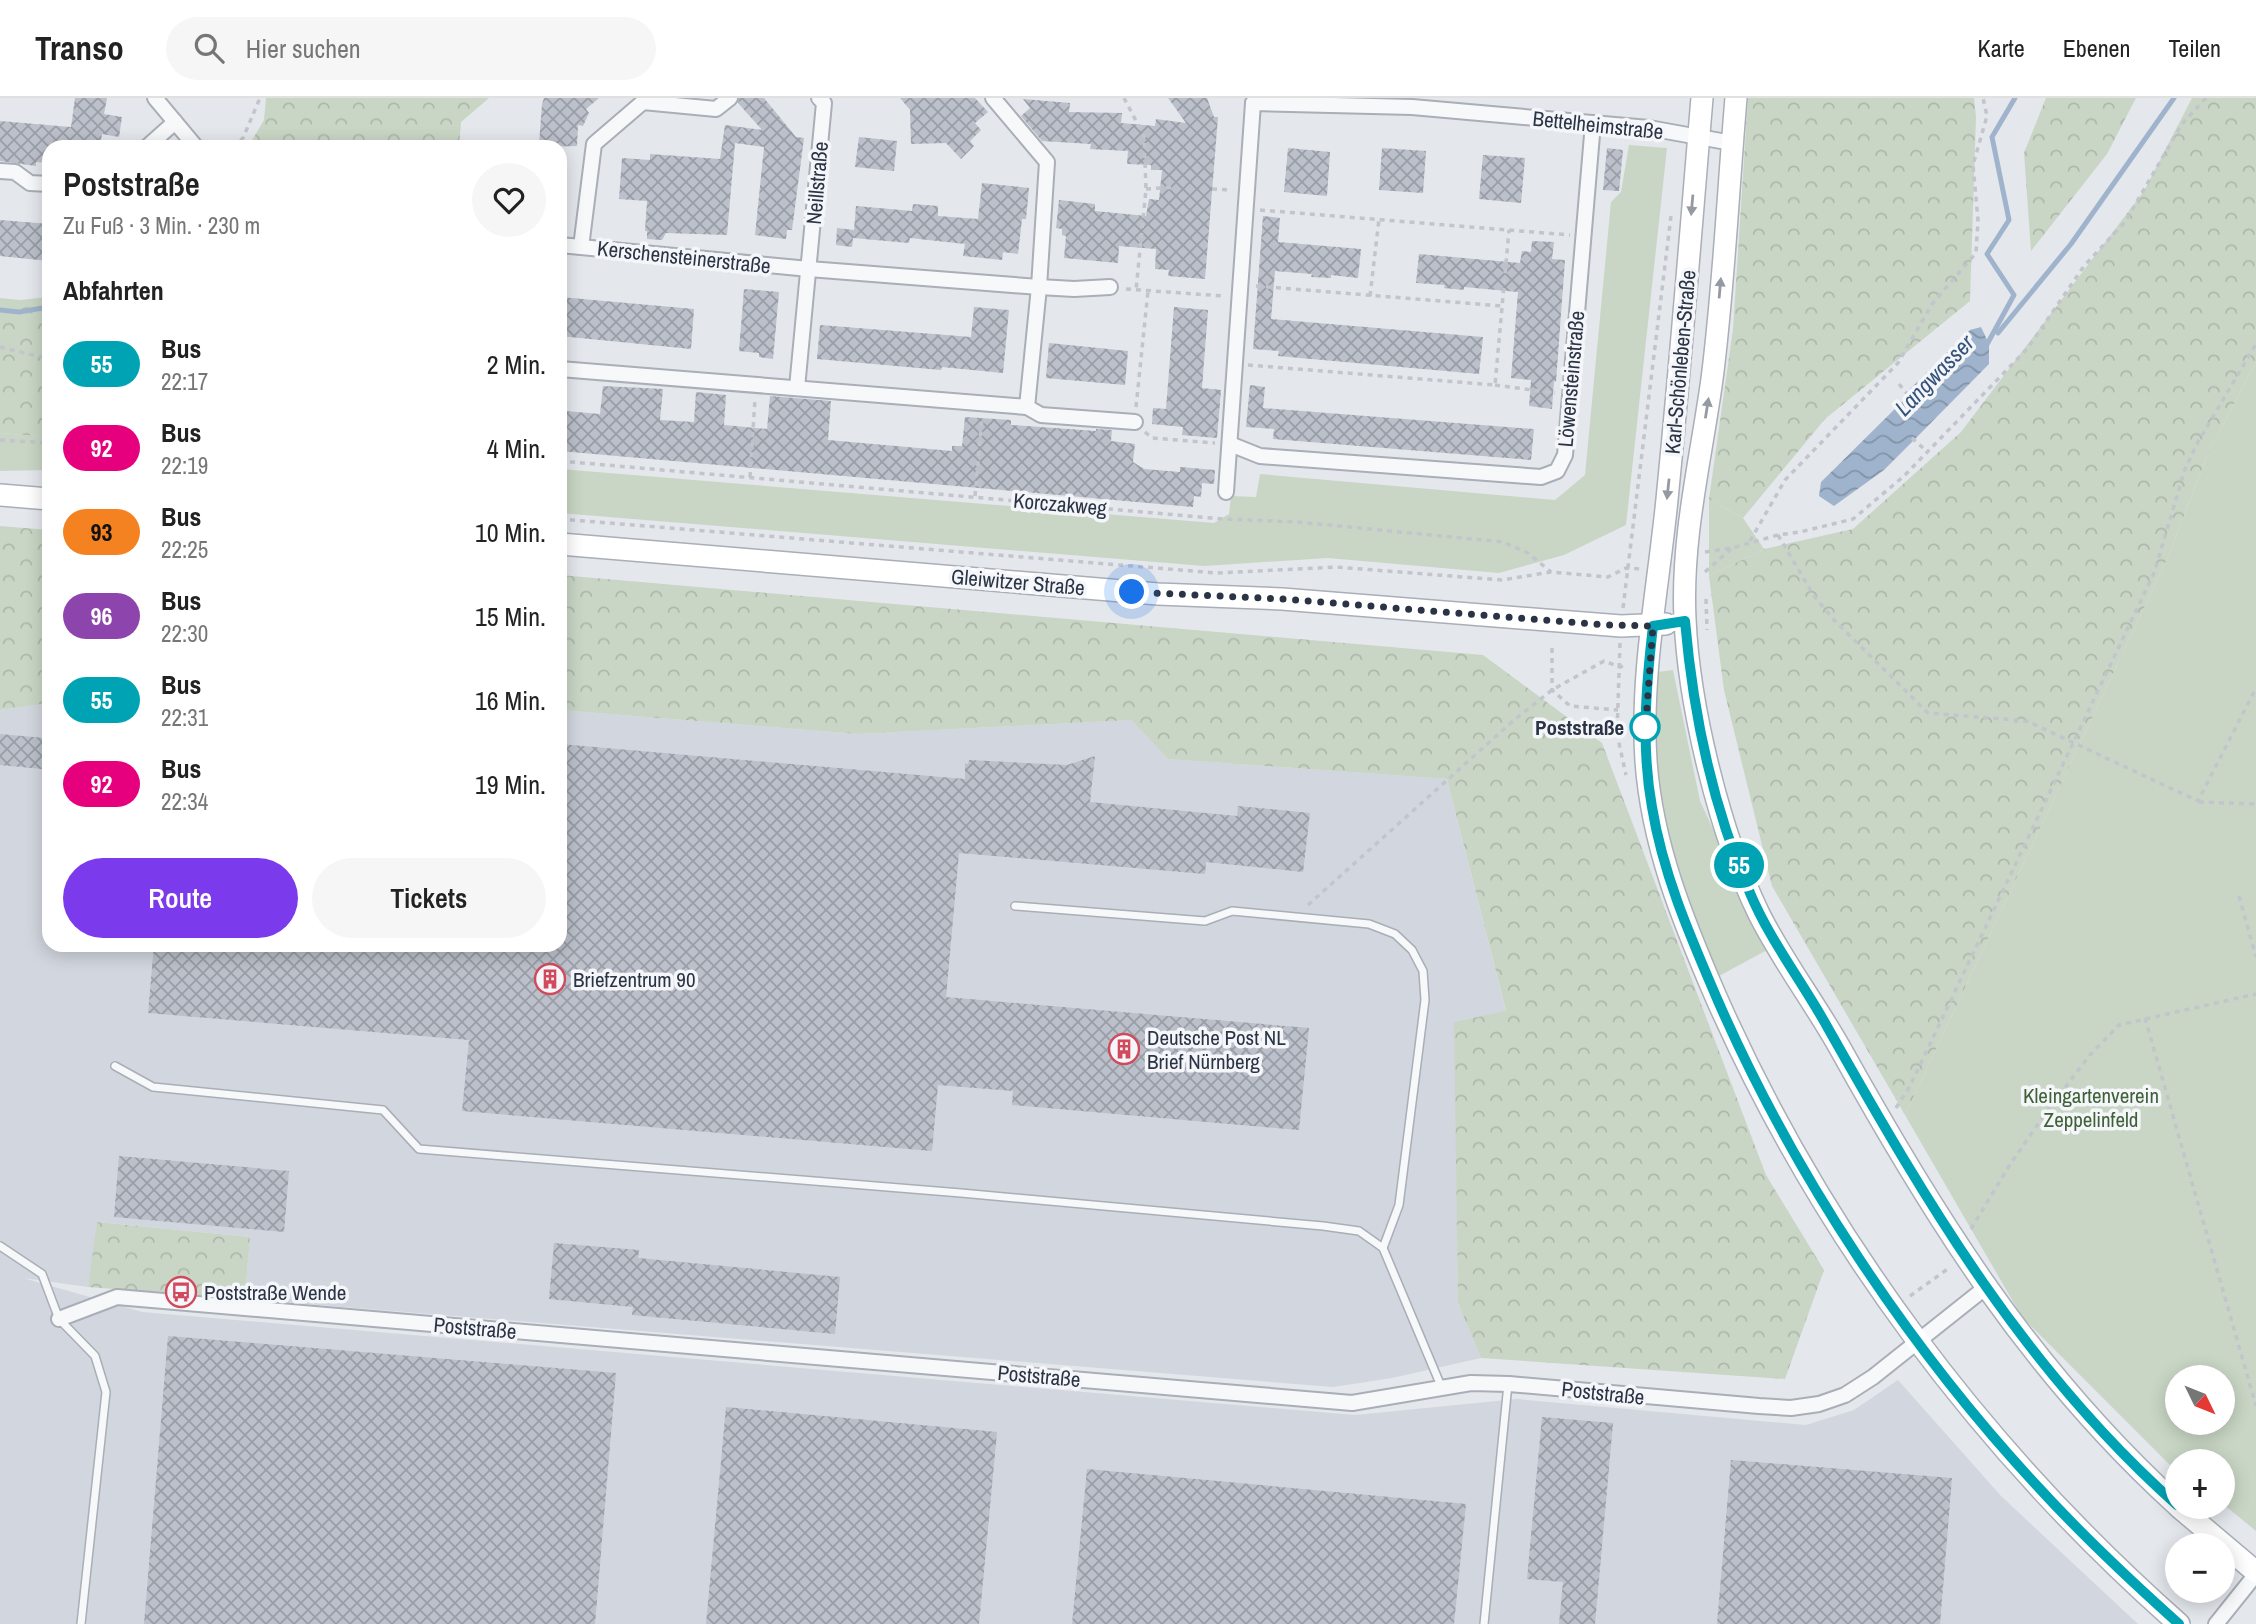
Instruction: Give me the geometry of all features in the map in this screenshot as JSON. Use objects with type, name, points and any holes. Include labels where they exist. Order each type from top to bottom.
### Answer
[{"type":"main road","name":"Karl-Schönleben-Straße","points":[[1702,98],[1645,734],[1648,785],[1663,860],[1679,906],[1729,1025],[1776,1118],[1829,1210],[1894,1307],[1980,1420],[2039,1489],[2095,1547],[2179,1624]]},
{"type":"main road","name":"Karl-Schönleben-Straße","points":[[1736,98],[1712,375],[1691,507],[1685,621],[1694,694],[1706,750],[1740,868],[1765,925],[1819,1011],[1884,1127],[1964,1258],[2068,1392],[2165,1493]]},
{"type":"main road","points":[[0,495],[42,498]]},
{"type":"main road","name":"Gleiwitzer Straße","points":[[567,545],[1157,594],[1282,599],[1614,626],[1653,626],[1685,621]]},
{"type":"main road","name":"Karl-Schönleben-Straße","points":[[2193,1519],[2256,1573]]},
{"type":"street","points":[[155,98],[190,140]]},
{"type":"street","points":[[580,247],[594,144],[643,102],[716,109],[730,98]]},
{"type":"street","name":"Neillstraße","points":[[809,269],[824,103],[819,98]]},
{"type":"street","points":[[993,98],[1047,162],[1039,287],[1027,407]]},
{"type":"street","points":[[1226,492],[1250,101]]},
{"type":"street","name":"Bettelheimstraße","points":[[1250,101],[1412,103],[1649,128],[1732,143]]},
{"type":"street","points":[[155,140],[175,122]]},
{"type":"street","name":"Löwensteinstraße","points":[[1230,444],[1260,456],[1541,477],[1557,471],[1565,455],[1592,124]]},
{"type":"street","points":[[0,171],[15,172],[30,183],[42,184]]},
{"type":"street","name":"Kerschensteinerstraße","points":[[567,246],[809,269],[1039,287],[1111,287]]},
{"type":"street","points":[[797,388],[809,269]]},
{"type":"street","points":[[567,370],[984,403],[1027,407],[1041,415],[1135,422]]},
{"type":"street","name":"Poststraße","points":[[59,1319],[117,1297],[1352,1403],[1471,1383],[1508,1384],[1687,1402],[1791,1408],[1819,1404],[1845,1395],[1880,1373],[1985,1288]]},
{"type":"street","points":[[2217,1624],[2256,1573]]},
{"type":"lane","points":[[1015,906],[1205,921],[1232,911],[1369,924],[1395,934],[1412,950],[1423,971],[1425,999],[1399,1205],[1383,1248]]},
{"type":"lane","points":[[115,1066],[153,1087],[383,1110],[419,1149],[961,1193],[1359,1231],[1383,1248],[1441,1386]]},
{"type":"lane","points":[[0,1246],[42,1274],[59,1319],[95,1356],[106,1392],[81,1624]]},
{"type":"lane","points":[[1484,1624],[1508,1384]]},
{"type":"path","points":[[241,140],[260,98]]},
{"type":"path","points":[[1124,98],[1144,136],[1146,189],[1136,290]]},
{"type":"path","points":[[1749,543],[1785,480],[1898,363],[1932,304],[1976,253],[1978,220],[1973,165],[1987,116],[1983,98]]},
{"type":"path","points":[[1686,564],[1778,535],[1853,519],[1904,475],[2028,348],[2084,266],[2125,222],[2182,124],[2206,98]]},
{"type":"path","points":[[1146,189],[1176,187]]},
{"type":"path","points":[[1212,189],[1245,191]]},
{"type":"path","points":[[1244,208],[1583,236]]},
{"type":"path","points":[[1629,552],[1671,215]]},
{"type":"path","points":[[1370,296],[1379,219]]},
{"type":"path","points":[[1495,385],[1509,230]]},
{"type":"path","points":[[1111,287],[1148,291],[1370,296],[1502,306]]},
{"type":"path","points":[[1148,291],[1135,422],[1152,438],[1230,444]]},
{"type":"path","points":[[1884,1127],[1910,1086],[2154,573],[2185,469],[2197,442],[2256,344]]},
{"type":"path","points":[[0,347],[42,357]]},
{"type":"path","points":[[1235,363],[1495,385],[1570,395]]},
{"type":"path","points":[[1899,384],[1909,396]]},
{"type":"path","points":[[750,477],[756,386]]},
{"type":"path","points":[[975,496],[984,403]]},
{"type":"path","points":[[1912,438],[1923,448]]},
{"type":"path","points":[[0,440],[42,443]]},
{"type":"path","name":"Korczakweg","points":[[567,462],[1503,542],[1528,553],[1551,572]]},
{"type":"path","points":[[567,520],[1217,573],[1336,567],[1502,580],[1551,572],[1608,577],[1626,568],[1660,571]]},
{"type":"path","points":[[1778,535],[1814,596],[1835,621],[1928,713],[2027,721],[2198,802],[2256,804]]},
{"type":"path","points":[[1686,564],[1705,572],[1732,548]]},
{"type":"path","points":[[1552,648],[1552,690],[1570,706],[1618,710]]},
{"type":"path","points":[[1296,916],[1513,721],[1552,690],[1604,662],[1620,667]]},
{"type":"path","points":[[2198,802],[2256,688]]},
{"type":"path","points":[[2239,896],[2256,957]]},
{"type":"path","points":[[1970,1232],[2009,1166],[2090,1055],[2119,1025],[2256,994]]},
{"type":"path","points":[[2145,1018],[2256,1406]]},
{"type":"path","points":[[1894,1307],[1964,1258]]},
{"type":"shaded area","points":[[42,704],[42,952],[567,952],[567,711],[858,734],[1131,720],[1168,759],[1447,779],[1506,1012],[1455,1022],[1458,1303],[1481,1358],[1392,1378],[1333,1387],[245,1299],[250,1237],[98,1222],[88,1287],[23,1278],[142,1312],[1355,1415],[1517,1399],[1806,1425],[1854,1410],[1898,1380],[2001,1496],[2138,1624],[0,1624],[0,710]]},
{"type":"green space","points":[[266,98],[489,98],[461,122],[460,140],[252,140],[264,120]]},
{"type":"green space","points":[[1748,98],[1974,98],[1976,117],[1970,301],[1825,419],[1743,518],[1709,499],[1733,329]]},
{"type":"green space","points":[[2046,98],[2136,98],[2107,154],[2031,251],[2024,153]]},
{"type":"green space","points":[[2192,98],[2256,98],[2256,362],[2209,451],[2168,557],[1905,1115],[1772,886],[1724,690],[1709,576],[1764,549],[1853,529],[1961,432],[2144,191]]},
{"type":"green space","points":[[1629,145],[1667,148],[1626,525],[1564,555],[1499,573],[1328,558],[1204,566],[567,514],[567,470],[1214,523],[1229,514],[1231,496],[1256,497],[1260,474],[1555,500],[1585,475],[1611,202],[1621,192]]},
{"type":"green space","points":[[0,298],[20,300],[42,298],[42,436],[0,433]]},
{"type":"green space","name":"Kleingartenverein Zeppelinfeld","points":[[2256,362],[2256,1531],[2235,1514],[2235,1449],[2165,1449],[2165,1460],[2022,1317],[1905,1115],[2168,557],[2209,451]]},
{"type":"green space","points":[[0,433],[42,436],[42,470],[0,471]]},
{"type":"green space","points":[[1709,499],[1743,518],[1764,549],[1709,576]]},
{"type":"green space","points":[[0,526],[42,529],[42,704],[0,710]]},
{"type":"green space","points":[[567,576],[1483,655],[1602,743],[1766,1175],[1824,1270],[1785,1379],[1481,1358],[1458,1303],[1454,1022],[1506,1011],[1447,779],[1168,759],[1131,720],[858,734],[567,711]]},
{"type":"green space","points":[[1673,670],[1700,801],[1769,949],[1719,976],[1679,871],[1659,790],[1656,740],[1658,672]]},
{"type":"green space","points":[[97,1222],[250,1237],[245,1299],[88,1287]]},
{"type":"water","points":[[1981,327],[1989,344],[1989,364],[1915,439],[1912,437],[1913,441],[1884,470],[1834,506],[1819,496],[1821,482],[1911,393],[1915,396],[1910,389],[1970,330]]},
{"type":"building","points":[[75,98],[107,98],[104,114],[122,117],[119,137],[102,134],[101,140],[42,140],[42,162],[36,162],[36,166],[0,161],[0,121],[71,127]]},
{"type":"building","points":[[544,98],[599,98],[586,109],[589,113],[583,126],[578,125],[577,146],[567,146],[567,140],[539,140]]},
{"type":"building","points":[[739,98],[764,98],[796,137],[804,138],[792,230],[787,230],[786,239],[755,235],[764,147],[735,143],[727,235],[666,233],[662,240],[647,239],[647,201],[619,199],[622,158],[650,160],[650,154],[720,159],[725,125],[762,130],[738,103]]},
{"type":"building","points":[[900,98],[975,98],[988,112],[975,123],[981,130],[970,141],[974,146],[961,159],[946,143],[911,144],[910,110]]},
{"type":"building","points":[[1168,98],[1207,98],[1214,117],[1218,117],[1205,279],[1168,276],[1169,270],[1155,269],[1156,249],[1119,246],[1118,263],[1064,258],[1066,236],[1062,235],[1062,229],[1056,228],[1059,200],[1095,204],[1095,211],[1146,216],[1149,199],[1159,200],[1162,170],[1151,170],[1151,165],[1127,164],[1128,151],[1090,149],[1091,144],[1042,141],[1021,116],[1030,108],[1023,99],[1070,103],[1069,112],[1122,113],[1121,123],[1155,126],[1156,119],[1186,123]]},
{"type":"building","points":[[859,137],[897,141],[894,171],[855,167]]},
{"type":"building","points":[[1288,148],[1330,152],[1327,196],[1284,192]]},
{"type":"building","points":[[1382,148],[1426,151],[1423,193],[1379,190]]},
{"type":"building","points":[[1607,148],[1623,150],[1619,191],[1603,190]]},
{"type":"building","points":[[1483,155],[1525,158],[1521,203],[1479,199]]},
{"type":"building","points":[[982,183],[1029,188],[1026,219],[1022,219],[1018,254],[1003,252],[1002,260],[963,256],[965,244],[910,238],[909,243],[853,238],[852,247],[836,245],[837,228],[854,230],[856,206],[912,211],[913,204],[938,206],[938,216],[978,219]]},
{"type":"building","points":[[1263,216],[1280,218],[1278,242],[1361,249],[1358,278],[1331,275],[1331,278],[1311,277],[1312,274],[1275,271],[1271,319],[1483,337],[1479,374],[1278,356],[1279,351],[1253,349]]},
{"type":"building","points":[[0,220],[42,223],[42,260],[0,256]]},
{"type":"building","points":[[1532,241],[1554,242],[1552,259],[1565,260],[1552,409],[1529,406],[1531,380],[1511,378],[1518,292],[1464,287],[1464,290],[1444,288],[1445,285],[1416,283],[1419,254],[1520,263],[1522,251],[1531,252]]},
{"type":"building","points":[[744,289],[779,292],[773,359],[759,357],[759,353],[739,351]]},
{"type":"building","points":[[567,298],[694,309],[691,349],[567,337]]},
{"type":"building","points":[[974,307],[1009,310],[1003,373],[817,359],[820,325],[971,337]]},
{"type":"building","points":[[1174,307],[1208,310],[1202,388],[1221,390],[1217,438],[1182,435],[1183,427],[1152,424],[1153,408],[1166,409]]},
{"type":"building","points":[[1049,343],[1128,351],[1125,385],[1046,378]]},
{"type":"building","points":[[1250,385],[1265,387],[1263,408],[1534,429],[1531,460],[1273,439],[1274,429],[1246,427]]},
{"type":"building","points":[[603,386],[663,389],[660,420],[694,422],[696,392],[726,395],[724,425],[767,429],[770,396],[831,401],[828,440],[952,451],[952,446],[962,446],[965,417],[1011,420],[1011,425],[1112,430],[1111,441],[1135,444],[1133,462],[1144,469],[1180,472],[1180,467],[1215,470],[1214,484],[1202,483],[1201,497],[1194,496],[1193,507],[567,452],[567,411],[600,414]]},
{"type":"building","points":[[0,734],[42,738],[42,769],[0,765]]},
{"type":"building","name":"Briefzentrum 90","points":[[567,745],[965,779],[965,763],[968,764],[969,760],[1067,765],[1095,756],[1090,802],[1237,816],[1238,806],[1310,813],[1303,872],[1206,862],[1205,874],[959,853],[946,997],[1309,1028],[1299,1130],[1012,1105],[1013,1091],[938,1085],[932,1151],[462,1111],[469,1040],[148,1013],[153,952],[567,952]]},
{"type":"building","points":[[119,1156],[289,1171],[284,1232],[114,1217]]},
{"type":"building","points":[[554,1243],[639,1250],[638,1258],[840,1277],[835,1334],[632,1315],[633,1307],[549,1299]]},
{"type":"building","points":[[168,1336],[616,1373],[595,1624],[144,1624]]},
{"type":"building","points":[[726,1407],[997,1432],[979,1624],[706,1624]]},
{"type":"building","points":[[1542,1417],[1613,1423],[1595,1624],[1559,1624],[1563,1582],[1527,1579]]},
{"type":"building","points":[[1731,1460],[1952,1478],[1940,1624],[1717,1624]]},
{"type":"building","points":[[1087,1469],[1466,1504],[1454,1624],[1072,1624]]},
{"type":"waterway","name":"Langwasser","points":[[1985,348],[2014,295],[1987,254],[2009,220],[1992,137],[2015,98]]},
{"type":"waterway","points":[[1998,333],[2071,244],[2174,98]]},
{"type":"waterway","name":"Langwasser","points":[[0,310],[19,312],[42,308]]},
{"type":"bus line","name":"55","points":[[2165,1494],[2101,1429],[1985,1288],[1884,1127],[1819,1011],[1765,925],[1740,868],[1719,803],[1704,743],[1694,694],[1685,621],[1653,626],[1647,685],[1646,762],[1651,806],[1663,860],[1679,906],[1729,1025],[1776,1118],[1850,1243],[1965,1402],[2077,1529],[2179,1624]]},
{"type":"place","name":"Poststraße","points":[[1645,727]]},
{"type":"place","name":"Briefzentrum 90","points":[[550,979]]},
{"type":"place","name":"Deutsche Post NL Brief Nürnberg","points":[[1124,1049]]},
{"type":"place","name":"Poststraße Wende","points":[[181,1292]]},
{"type":"route","points":[[1132,592],[1282,599],[1607,625],[1653,626],[1645,734],[1645,727]]}]
